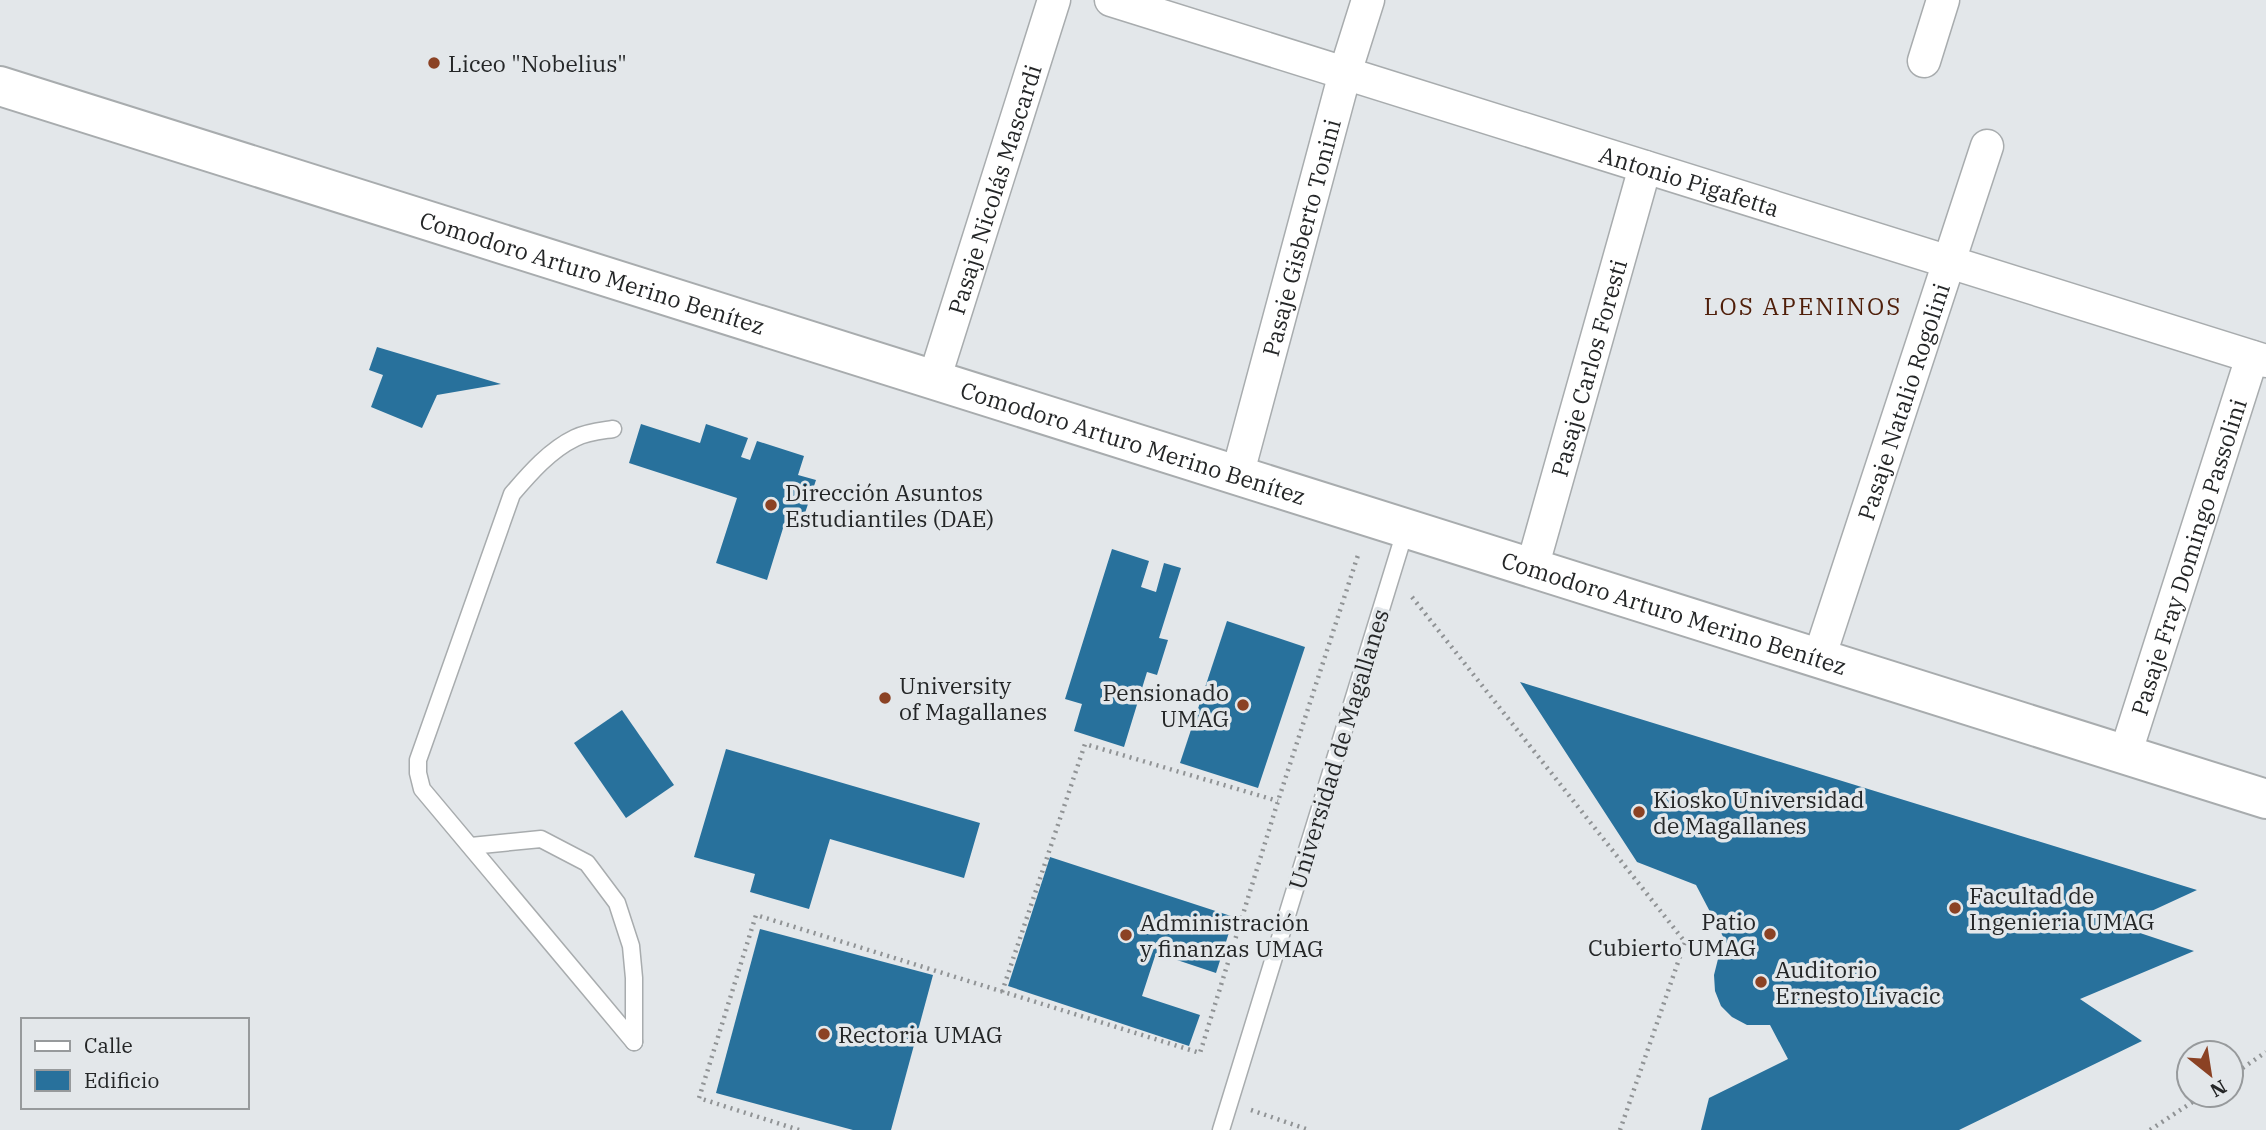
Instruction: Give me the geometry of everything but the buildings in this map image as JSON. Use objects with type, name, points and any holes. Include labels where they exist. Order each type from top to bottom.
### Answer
[{"type":"main road","name":"Comodoro Arturo Merino Benítez","points":[[0,86],[2266,799]]},
{"type":"street","name":"Pasaje Nicolás Mascardi","points":[[934,380],[1054,0]]},
{"type":"street","name":"Antonio Pigafetta","points":[[1111,0],[2259,359]]},
{"type":"street","name":"Pasaje Gisberto Tonini","points":[[1237,475],[1345,73],[1368,0]]},
{"type":"street","points":[[1924,61],[1943,0]]},
{"type":"street","name":"Pasaje Natalio Rogolini","points":[[1819,658],[1987,146]]},
{"type":"street","name":"Pasaje Carlos Foresti","points":[[1532,568],[1646,167]]},
{"type":"street","name":"Pasaje Fray Domingo Passolini","points":[[2125,755],[2259,359]]},
{"type":"lane","points":[[471,846],[541,839],[587,863],[617,903],[631,946],[634,1042],[422,789],[418,773],[418,760],[512,494],[532,471],[574,438],[590,432],[613,429]]},
{"type":"lane","name":"Universidad de Magallanes","points":[[1221,1130],[1392,571],[1388,523]]},
{"type":"path","points":[[799,1130],[699,1098],[756,915],[1200,1053],[1278,801],[1388,523]]},
{"type":"path","points":[[1392,571],[1685,942],[1620,1130]]},
{"type":"path","points":[[1002,992],[1085,744],[1278,801]]},
{"type":"path","points":[[2245,1066],[2266,1052]]},
{"type":"path","points":[[1230,1103],[1309,1130]]},
{"type":"path","points":[[2150,1130],[2182,1109]]},
{"type":"path","points":[[1278,1130],[1281,1121]]},
{"type":"place","name":"Liceo \"Nobelius\"","points":[[434,63]]},
{"type":"place","name":"Dirección Asuntos Estudiantiles (DAE)","points":[[771,505]]},
{"type":"place","name":"University of Magallanes","points":[[885,698]]},
{"type":"place","name":"Pensionado UMAG","points":[[1243,705]]},
{"type":"place","name":"Kiosko Universidad de Magallanes","points":[[1639,812]]},
{"type":"place","name":"Facultad de Ingenieria UMAG","points":[[1955,908]]},
{"type":"place","name":"Patio Cubierto UMAG","points":[[1770,934]]},
{"type":"place","name":"Administración y finanzas UMAG","points":[[1126,935]]},
{"type":"place","name":"Auditorio Ernesto Livacic","points":[[1761,982]]},
{"type":"place","name":"Rectoria UMAG","points":[[824,1034]]},
{"type":"district","name":"LOS APENINOS","points":[[1803,306]]}]
